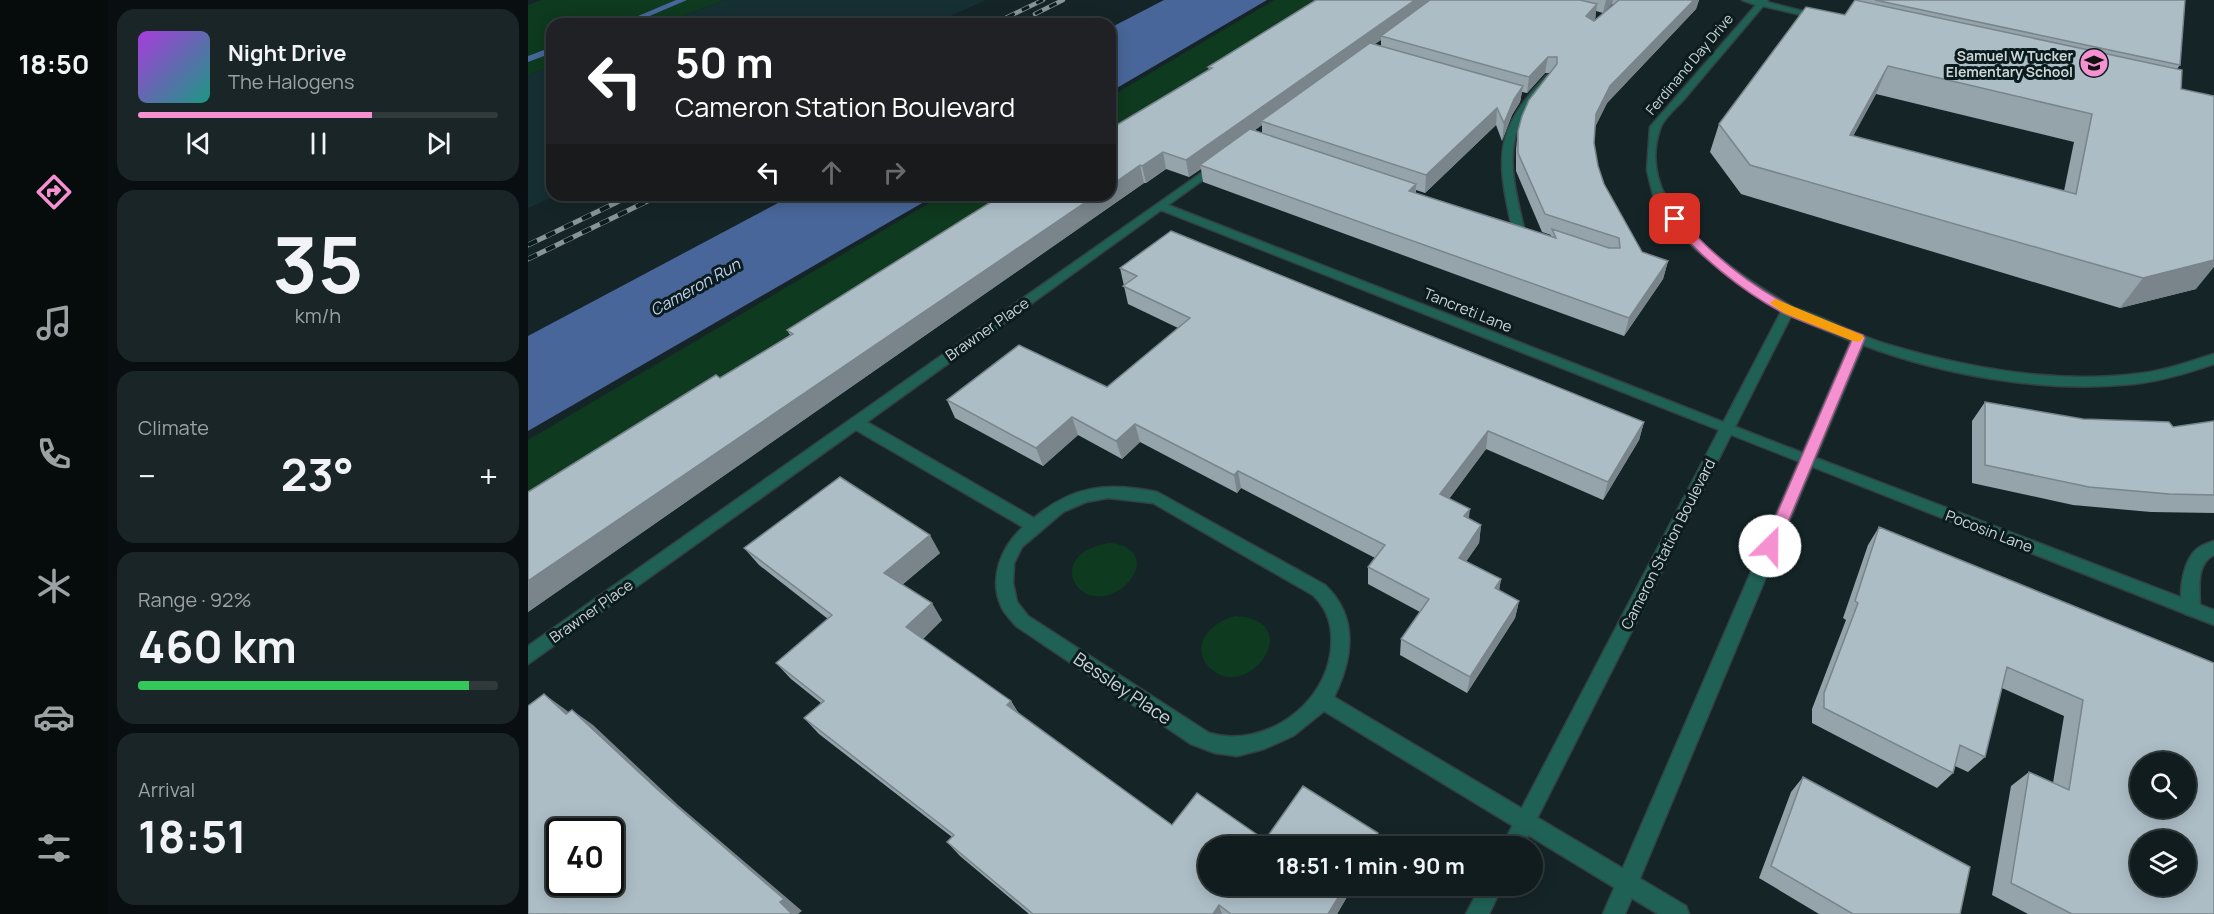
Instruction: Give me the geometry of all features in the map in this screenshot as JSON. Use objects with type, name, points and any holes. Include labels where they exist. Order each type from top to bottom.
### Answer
[{"type":"street","points":[[1746,0],[1835,20]]},
{"type":"street","name":"Ferdinand Day Drive","points":[[1762,2],[1655,128],[1651,146],[1652,171],[1659,195],[1675,219],[1697,244],[1724,267],[1788,310]]},
{"type":"street","points":[[1517,228],[1508,187],[1504,152],[1510,134],[1528,99],[1550,77]]},
{"type":"street","points":[[1517,95],[1528,99]]},
{"type":"street","name":"Brawner Place","points":[[528,656],[1224,160]]},
{"type":"street","name":"Tancreti Lane","points":[[1160,206],[1764,444]]},
{"type":"street","points":[[1788,310],[1859,338],[1921,357],[1961,366],[2081,381],[2133,380],[2175,372],[2214,359]]},
{"type":"street","name":"Cameron Station Boulevard","points":[[1517,836],[1788,310]]},
{"type":"street","points":[[1614,914],[1859,338]]},
{"type":"street","points":[[855,423],[1034,526]]},
{"type":"street","name":"Pocosin Lane","points":[[1764,444],[2214,618]]},
{"type":"street","name":"Bessley Place","points":[[1108,492],[1132,493],[1157,498],[1319,590],[1333,605],[1340,623],[1341,645],[1335,672],[1322,700],[1284,730],[1258,742],[1241,747],[1220,746],[1198,738],[1022,621],[1009,605],[1005,583],[1006,563],[1016,543],[1034,526],[1057,508],[1083,496],[1108,492]]},
{"type":"street","points":[[2191,609],[2193,567],[2200,555],[2214,548]]},
{"type":"street","points":[[1322,700],[1678,914]]},
{"type":"street","points":[[1477,914],[1486,896]]},
{"type":"shaded area","points":[[725,0],[986,0],[946,18],[678,18]]},
{"type":"shaded area","points":[[546,68],[546,200],[528,208],[528,75]]},
{"type":"green space","points":[[542,0],[725,0],[678,18],[546,18],[546,68],[528,75],[528,5]]},
{"type":"green space","points":[[1274,0],[1335,0],[1116,137],[1116,93]]},
{"type":"green space","points":[[933,201],[1015,201],[528,508],[528,440]]},
{"type":"green space","points":[[1108,543],[1118,544],[1131,551],[1136,559],[1136,569],[1132,578],[1122,588],[1106,595],[1092,596],[1081,591],[1074,582],[1072,571],[1076,559],[1088,550]]},
{"type":"green space","points":[[1236,616],[1258,621],[1268,632],[1269,645],[1264,658],[1253,670],[1238,676],[1223,676],[1208,666],[1201,649],[1212,628]]},
{"type":"water","points":[[1164,0],[1267,0],[1116,88],[1116,25]]},
{"type":"water","name":"Cameron Run","points":[[782,201],[926,201],[528,431],[528,336]]},
{"type":"building","points":[[1316,0],[1415,0],[1186,160],[1163,152],[1116,182],[1116,125],[1212,68],[1208,67]]},
{"type":"building","points":[[1430,0],[1580,0],[1597,4],[1586,16],[1594,21],[1619,0],[1694,0],[1610,86],[1596,114],[1594,143],[1604,184],[1642,252],[1668,261],[1629,318],[1200,165],[1250,129],[1416,184],[1409,191],[1556,238],[1552,229],[1609,248],[1620,248],[1619,238],[1545,214],[1518,153],[1518,131],[1522,116],[1529,100],[1557,64],[1557,57],[1548,57],[1529,77],[1381,36]]},
{"type":"building","points":[[1855,0],[2182,70],[2181,89],[2214,96],[2214,260],[2143,278],[1750,165],[1719,124],[1806,7],[1845,15]],"holes":[[[1888,66],[2092,114],[2076,194],[1850,135]]]},
{"type":"building","points":[[1875,0],[2185,0],[2180,65]]},
{"type":"building","points":[[1370,43],[1523,86],[1514,99],[1504,123],[1497,108],[1426,175],[1261,121]]},
{"type":"building","points":[[992,201],[1087,201],[528,581],[528,492],[716,375],[720,378],[793,334],[787,330]]},
{"type":"building","points":[[1171,231],[1644,422],[1608,482],[1488,431],[1440,494],[1470,509],[1464,516],[1481,525],[1459,558],[1501,579],[1495,588],[1519,601],[1470,677],[1401,639],[1429,599],[1368,567],[1385,545],[1238,471],[1234,475],[1135,424],[1116,441],[1072,417],[1036,448],[947,400],[1019,345],[1107,387],[1190,318],[1123,286],[1137,276],[1120,268]]},
{"type":"building","points":[[1985,402],[2083,419],[2169,422],[2173,427],[2214,421],[2214,495],[2169,494],[2089,487],[1985,465]]},
{"type":"building","points":[[840,477],[930,535],[884,573],[932,603],[906,627],[1011,701],[1007,705],[1172,825],[1197,793],[1259,836],[1198,836],[1198,896],[1339,896],[1328,914],[1231,914],[1219,905],[1213,914],[1033,914],[947,842],[954,835],[804,718],[824,701],[776,663],[832,615],[744,548]]},
{"type":"building","points":[[1879,527],[2214,663],[2214,914],[2072,914],[2011,883],[2029,772],[2069,790],[2083,700],[2007,667],[1985,757],[1960,745],[1953,773],[1824,708],[1824,693],[1858,603],[1855,601]]},
{"type":"building","points":[[544,694],[566,714],[572,710],[658,790],[784,899],[780,902],[792,914],[528,914],[528,706]]},
{"type":"building","points":[[1803,777],[1970,867],[1960,914],[1853,914],[1771,866]]},
{"type":"building","points":[[1303,786],[1378,833],[1376,836],[1268,836]]},
{"type":"waterway","points":[[638,18],[683,0]]},
{"type":"waterway","points":[[528,59],[546,52]]},
{"type":"railway","points":[[1006,18],[1043,0]]},
{"type":"railway","points":[[1035,14],[1063,0]]},
{"type":"railway","points":[[528,245],[620,201]]},
{"type":"railway","points":[[528,259],[648,201]]},
{"type":"slow traffic","points":[[1775,303],[1858,338]]},
{"type":"place","name":"Samuel W Tucker Elementary School","points":[[2094,63]]},
{"type":"route","points":[[1675,219],[1697,244],[1766,297],[1788,310],[1859,338],[1770,546]]}]
